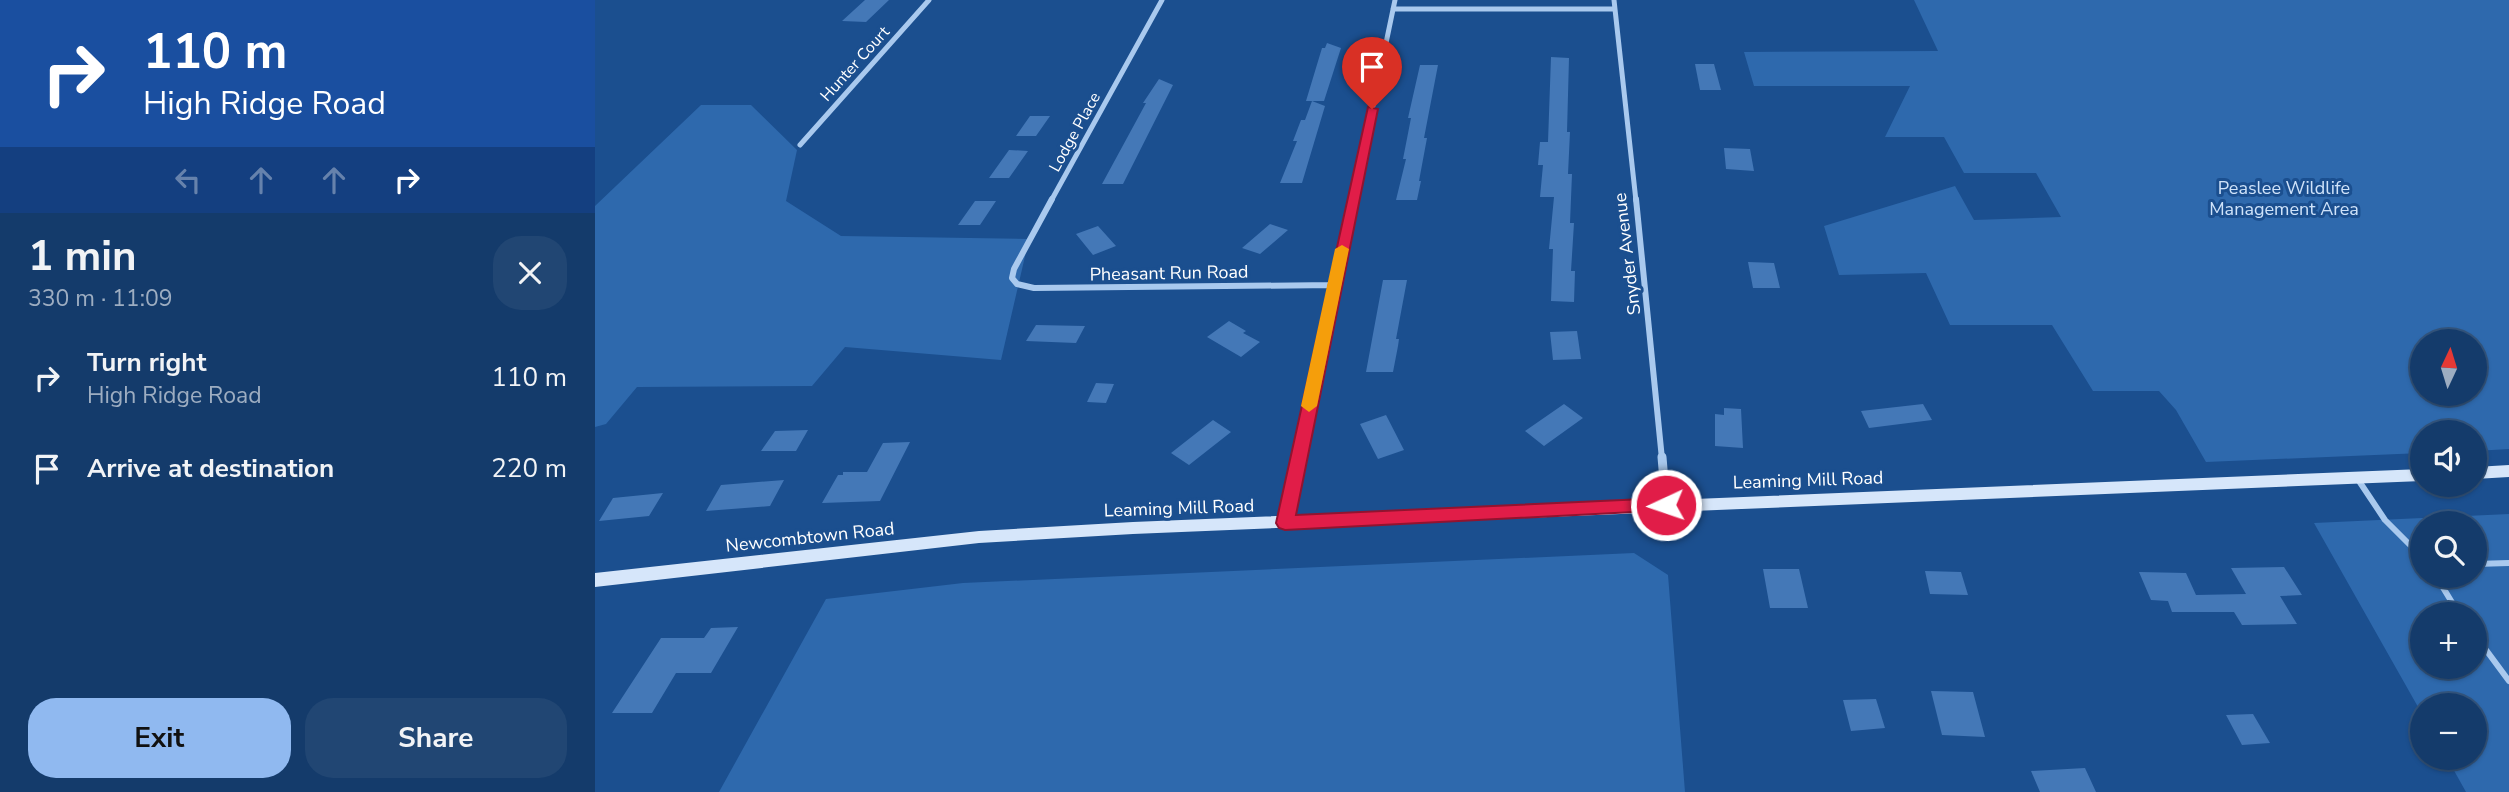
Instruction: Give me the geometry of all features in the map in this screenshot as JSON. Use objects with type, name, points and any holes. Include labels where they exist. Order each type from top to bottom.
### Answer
[{"type":"street","name":"Hunter Court","points":[[800,145],[929,0]]},
{"type":"street","name":"Lodge Place","points":[[1010,276],[1162,0]]},
{"type":"street","points":[[1285,523],[1395,0]]},
{"type":"street","name":"Snyder Avenue","points":[[1614,0],[1666,505]]},
{"type":"street","points":[[1393,9],[1615,9]]},
{"type":"street","name":"Pheasant Run Road","points":[[1010,276],[1016,286],[1034,288],[1335,285]]},
{"type":"street","points":[[2487,472],[2509,471]]},
{"type":"street","name":"Leaming Mill Road","points":[[1028,534],[2410,476]]},
{"type":"street","name":"Newcombtown Road","points":[[595,580],[1028,534]]},
{"type":"lane","points":[[2357,478],[2372,505],[2410,546]]},
{"type":"lane","points":[[2487,564],[2509,563]]},
{"type":"lane","points":[[2487,651],[2509,681]]},
{"type":"green space","name":"Peaslee Wildlife Management Area","points":[[1914,0],[2509,0],[2509,449],[2487,450],[2487,420],[2410,420],[2410,454],[2206,462],[2176,410],[2159,391],[2093,391],[2052,325],[1950,325],[1926,273],[1839,275],[1824,226],[1955,186],[1974,220],[2061,217],[2036,173],[1964,173],[1944,137],[1885,137],[1910,86],[1754,86],[1744,52],[1938,51]]},
{"type":"green space","points":[[701,105],[751,105],[797,150],[786,201],[841,236],[1029,239],[1001,360],[845,347],[812,386],[637,387],[606,424],[595,427],[595,206]]},
{"type":"green space","points":[[2509,514],[2509,792],[2466,792],[2454,770],[2487,770],[2487,693],[2410,693],[2314,523],[2410,519],[2410,588],[2487,588],[2487,515]]},
{"type":"green space","points":[[1634,553],[1668,575],[1685,792],[719,792],[826,599],[963,583]]},
{"type":"building","points":[[865,0],[889,0],[866,22],[842,21]]},
{"type":"building","points":[[1327,43],[1341,48],[1324,101],[1306,101],[1322,48],[1325,48]]},
{"type":"building","points":[[1551,57],[1569,58],[1567,132],[1570,132],[1568,174],[1572,174],[1570,223],[1574,223],[1571,271],[1575,271],[1574,302],[1551,301],[1553,249],[1549,249],[1554,197],[1540,197],[1543,165],[1538,165],[1540,142],[1548,142]]},
{"type":"building","points":[[1695,64],[1714,64],[1721,90],[1700,90]]},
{"type":"building","points":[[1420,65],[1438,65],[1424,138],[1427,138],[1421,181],[1417,200],[1396,200],[1406,159],[1403,159],[1411,118],[1408,118]]},
{"type":"building","points":[[1159,79],[1173,85],[1123,184],[1102,184],[1146,103],[1143,103]]},
{"type":"building","points":[[1312,101],[1325,106],[1302,183],[1280,183],[1297,141],[1293,141],[1301,120],[1305,120]]},
{"type":"building","points":[[1030,116],[1050,116],[1036,136],[1016,136]]},
{"type":"building","points":[[1724,148],[1750,149],[1754,171],[1726,169]]},
{"type":"building","points":[[1009,150],[1028,151],[1009,178],[989,178]]},
{"type":"building","points":[[975,201],[996,201],[980,225],[958,225]]},
{"type":"building","points":[[1270,224],[1288,230],[1260,254],[1242,248]]},
{"type":"building","points":[[1098,226],[1116,246],[1093,255],[1076,234]]},
{"type":"building","points":[[1748,262],[1774,263],[1780,288],[1753,288]]},
{"type":"building","points":[[1383,280],[1407,280],[1396,339],[1399,339],[1398,346],[1393,372],[1366,372]]},
{"type":"building","points":[[1229,321],[1260,342],[1241,357],[1207,337]]},
{"type":"building","points":[[1036,325],[1085,326],[1076,343],[1026,341]]},
{"type":"building","points":[[1577,331],[1581,359],[1553,360],[1550,332]]},
{"type":"building","points":[[1096,383],[1114,384],[1106,403],[1087,402]]},
{"type":"building","points":[[1564,404],[1583,418],[1544,446],[1525,431]]},
{"type":"building","points":[[1923,404],[1932,420],[1869,428],[1861,411]]},
{"type":"building","points":[[1724,408],[1741,409],[1743,448],[1715,446],[1715,414],[1724,415]]},
{"type":"building","points":[[1386,415],[1404,450],[1378,459],[1360,424]]},
{"type":"building","points":[[1213,420],[1231,432],[1189,465],[1171,453]]},
{"type":"building","points":[[808,430],[796,451],[761,451],[775,431]]},
{"type":"building","points":[[910,442],[880,501],[822,503],[838,475],[843,475],[843,472],[867,472],[883,443]]},
{"type":"building","points":[[784,480],[770,506],[706,511],[721,485]]},
{"type":"building","points":[[663,493],[649,516],[599,521],[613,498]]},
{"type":"building","points":[[2284,567],[2302,595],[2280,596],[2297,624],[2242,625],[2234,612],[2172,612],[2168,601],[2151,600],[2139,572],[2186,573],[2196,595],[2246,594],[2231,568]]},
{"type":"building","points":[[1763,569],[1799,569],[1808,608],[1770,608]]},
{"type":"building","points":[[1925,571],[1961,572],[1968,595],[1930,594]]},
{"type":"building","points":[[738,627],[711,673],[676,673],[652,713],[612,713],[661,638],[704,638],[711,628]]},
{"type":"building","points":[[1931,691],[1973,692],[1985,737],[1942,735]]},
{"type":"building","points":[[1876,699],[1885,728],[1851,731],[1843,700]]},
{"type":"building","points":[[2253,714],[2270,743],[2242,745],[2226,715]]},
{"type":"building","points":[[2085,768],[2096,792],[2040,792],[2031,771]]},
{"type":"slow traffic","points":[[1309,406],[1342,249]]},
{"type":"route","points":[[1372,109],[1285,523],[1666,505]]}]
